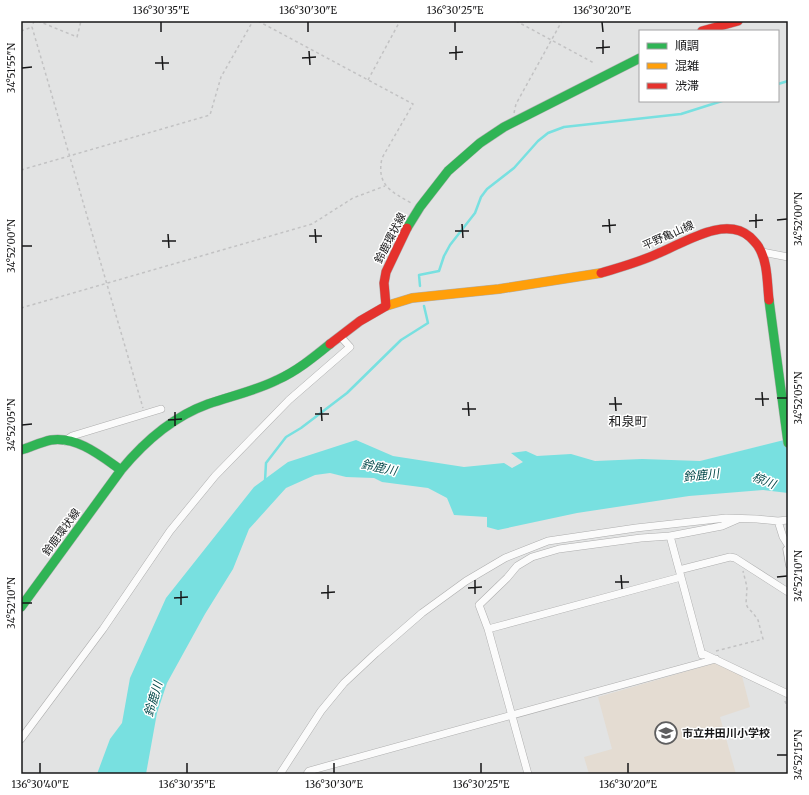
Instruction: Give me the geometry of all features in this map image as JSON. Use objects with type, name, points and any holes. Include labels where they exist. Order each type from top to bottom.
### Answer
[{"type":"main road","points":[[706,30],[738,21]]},
{"type":"main road","name":"鈴鹿環状線","points":[[21,607],[121,470],[147,441],[172,420],[196,409],[245,393],[288,374],[319,353],[365,317],[386,306],[384,283],[386,272],[407,230],[420,207],[448,171],[469,152],[491,136],[518,120],[639,59]]},
{"type":"main road","name":"平野亀山線","points":[[386,306],[412,298],[499,289],[594,275],[631,264],[658,254],[709,231],[719,229],[738,230],[745,233],[752,239],[763,255]]},
{"type":"main road","points":[[763,255],[788,443]]},
{"type":"main road","points":[[21,450],[54,440],[65,441],[86,447],[96,452],[121,470]]},
{"type":"street","points":[[763,255],[788,257]]},
{"type":"street","points":[[21,740],[103,629],[170,531],[215,476],[289,400],[350,347],[340,336]]},
{"type":"street","points":[[65,441],[72,436],[161,409]]},
{"type":"street","points":[[280,774],[321,711],[344,683],[376,653],[422,614],[466,581],[505,558],[548,541],[689,521],[726,518],[778,521],[788,520]]},
{"type":"street","points":[[528,774],[488,629],[479,604],[507,578],[517,566],[532,558],[559,549],[641,538],[670,536],[730,524],[738,519]]},
{"type":"street","points":[[778,521],[783,537],[788,545]]},
{"type":"street","points":[[670,536],[702,655],[704,654],[788,694]]},
{"type":"street","points":[[488,629],[680,574],[730,557],[735,558],[788,592]]},
{"type":"street","points":[[307,774],[308,772],[512,715],[716,660]]},
{"type":"lane","points":[[788,545],[785,549],[788,566]]},
{"type":"path","points":[[34,21],[32,27],[144,414]]},
{"type":"path","points":[[38,21],[77,37],[81,21]]},
{"type":"path","points":[[21,170],[210,115],[221,77],[253,21]]},
{"type":"path","points":[[258,21],[413,104],[382,158],[381,176],[386,186],[392,193],[420,207]]},
{"type":"path","points":[[368,80],[400,21]]},
{"type":"path","points":[[516,21],[594,64]]},
{"type":"path","points":[[518,120],[514,112],[516,104],[562,21]]},
{"type":"path","points":[[21,31],[32,27]]},
{"type":"path","points":[[21,308],[312,224],[353,198],[386,186]]},
{"type":"path","points":[[704,654],[763,639],[758,620],[746,604],[747,587],[741,563]]},
{"type":"shaded area","name":"市立井田川小学校","points":[[715,663],[742,676],[750,707],[720,717],[736,774],[589,774],[584,757],[612,749],[598,697]]},
{"type":"water","points":[[788,439],[788,493],[763,490],[689,496],[577,513],[498,530],[487,527],[487,517],[454,515],[447,498],[428,488],[382,482],[374,478],[346,477],[330,473],[315,475],[286,488],[249,529],[233,569],[205,614],[167,683],[157,713],[146,774],[97,774],[110,739],[122,723],[130,678],[166,598],[254,487],[288,462],[356,440],[393,456],[464,467],[504,463],[512,468],[523,462],[511,453],[526,451],[537,456],[571,454],[595,461],[642,459],[700,461]]},
{"type":"waterway","points":[[779,84],[788,81]]},
{"type":"waterway","points":[[420,286],[419,275],[439,271],[444,256],[450,245],[475,213],[481,197],[487,189],[514,168],[538,141],[548,133],[564,127],[681,114],[719,102]]},
{"type":"waterway","points":[[265,481],[266,463],[286,437],[301,428],[347,393],[401,340],[428,323],[424,306]]},
{"type":"traffic: fast","points":[[407,228],[420,207],[448,171],[480,143],[504,127],[639,59]]},
{"type":"traffic: fast","points":[[769,300],[788,443]]},
{"type":"traffic: fast","points":[[21,607],[121,470],[130,459],[160,431],[195,409],[269,384],[305,364],[330,344]]},
{"type":"traffic: fast","points":[[21,450],[51,440],[70,441],[88,448],[121,470]]},
{"type":"traffic: slow","points":[[386,306],[412,298],[499,289],[601,273]]},
{"type":"traffic: jam","points":[[706,30],[738,21]]},
{"type":"traffic: jam","points":[[330,344],[360,321],[386,306],[384,283],[386,272],[407,228]]},
{"type":"traffic: jam","points":[[601,273],[645,259],[704,233],[729,229],[740,231],[750,237],[758,246],[764,258],[769,300]]},
{"type":"place","name":"市立井田川小学校","points":[[666,733]]},
{"type":"district","name":"和泉町","points":[[628,421]]},
{"type":"water label","name":"鈴鹿川","points":[[379,467]]},
{"type":"water label","name":"鈴鹿川","points":[[701,475]]},
{"type":"water label","name":"椋川","points":[[764,480]]},
{"type":"water label","name":"鈴鹿川","points":[[153,699]]}]
